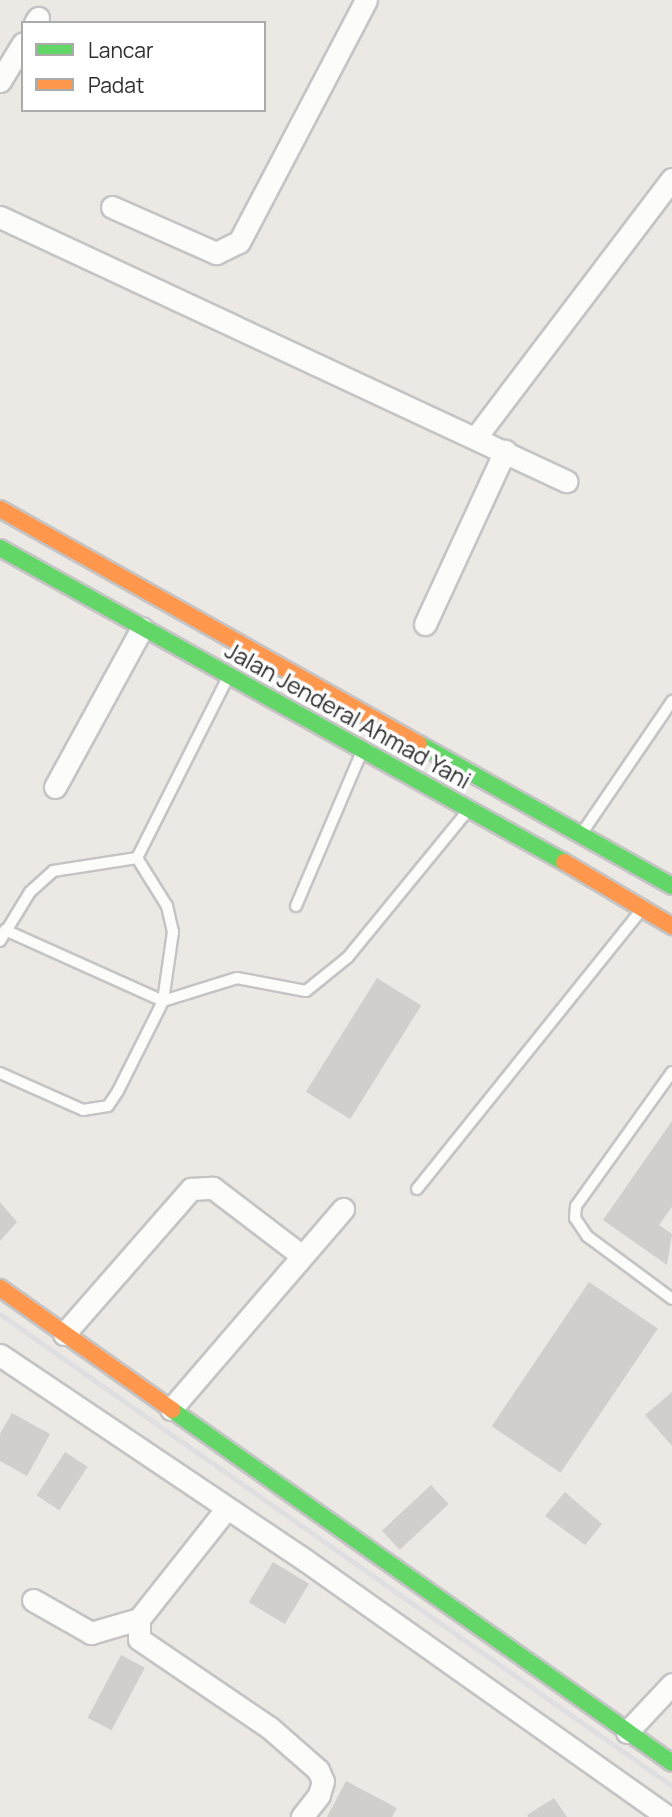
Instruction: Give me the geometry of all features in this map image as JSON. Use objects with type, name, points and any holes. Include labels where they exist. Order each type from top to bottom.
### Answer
[{"type":"main road","name":"Jalan Jenderal Ahmad Yani","points":[[0,509],[582,833],[672,886]]},
{"type":"main road","name":"Jalan Jenderal Ahmad Yani","points":[[0,548],[470,807],[672,926]]},
{"type":"main road","points":[[0,1288],[672,1763]]},
{"type":"street","points":[[112,207],[216,253],[239,242],[366,0]]},
{"type":"street","points":[[0,81],[21,46]]},
{"type":"street","points":[[476,437],[672,179]]},
{"type":"street","points":[[0,217],[566,481]]},
{"type":"street","points":[[425,624],[505,451]]},
{"type":"street","points":[[55,787],[142,628]]},
{"type":"street","points":[[64,1334],[191,1189],[213,1188],[301,1255]]},
{"type":"street","points":[[172,1409],[343,1209]]},
{"type":"street","points":[[0,1355],[227,1508],[668,1817]]},
{"type":"street","points":[[33,1600],[91,1633],[139,1619],[227,1508]]},
{"type":"street","points":[[139,1619],[143,1645],[270,1728],[318,1770],[323,1781],[319,1795],[302,1817]]},
{"type":"street","points":[[627,1732],[672,1684]]},
{"type":"lane","points":[[137,858],[229,675]]},
{"type":"lane","points":[[582,833],[672,701]]},
{"type":"lane","points":[[296,906],[363,748]]},
{"type":"lane","points":[[5,930],[163,1001],[237,978],[296,990],[314,988],[348,957],[470,807]]},
{"type":"lane","points":[[0,941],[30,892],[53,872],[137,858]]},
{"type":"lane","points":[[0,1073],[63,1105],[98,1110],[108,1106],[163,1001],[171,918],[137,858]]},
{"type":"lane","points":[[417,1189],[643,909]]},
{"type":"lane","points":[[672,1072],[576,1206],[575,1218],[587,1236],[672,1299]]},
{"type":"building","points":[[377,978],[421,1006],[350,1119],[306,1092]]},
{"type":"building","points":[[672,1121],[672,1207],[659,1225],[672,1234],[667,1265],[603,1220]]},
{"type":"building","points":[[0,1202],[17,1222],[0,1241]]},
{"type":"building","points":[[589,1282],[658,1328],[561,1473],[492,1426]]},
{"type":"building","points":[[672,1392],[672,1446],[645,1415]]},
{"type":"building","points":[[12,1413],[50,1434],[27,1476],[0,1461],[0,1434]]},
{"type":"building","points":[[65,1452],[88,1467],[59,1510],[37,1496]]},
{"type":"building","points":[[431,1485],[449,1504],[400,1550],[382,1531]]},
{"type":"building","points":[[565,1492],[602,1524],[585,1545],[545,1516]]},
{"type":"building","points":[[273,1562],[309,1584],[285,1624],[249,1602]]},
{"type":"building","points":[[121,1655],[145,1668],[112,1730],[88,1718]]},
{"type":"building","points":[[346,1781],[397,1808],[392,1817],[327,1817]]},
{"type":"building","points":[[554,1798],[567,1817],[528,1817],[527,1815]]},
{"type":"railway","points":[[0,1314],[672,1786]]},
{"type":"traffic: fast","points":[[0,548],[564,862]]},
{"type":"traffic: fast","points":[[419,744],[672,886]]},
{"type":"traffic: fast","points":[[172,1410],[672,1763]]},
{"type":"traffic: slow","points":[[0,509],[419,744]]},
{"type":"traffic: slow","points":[[564,862],[672,926]]},
{"type":"traffic: slow","points":[[0,1288],[172,1410]]}]
